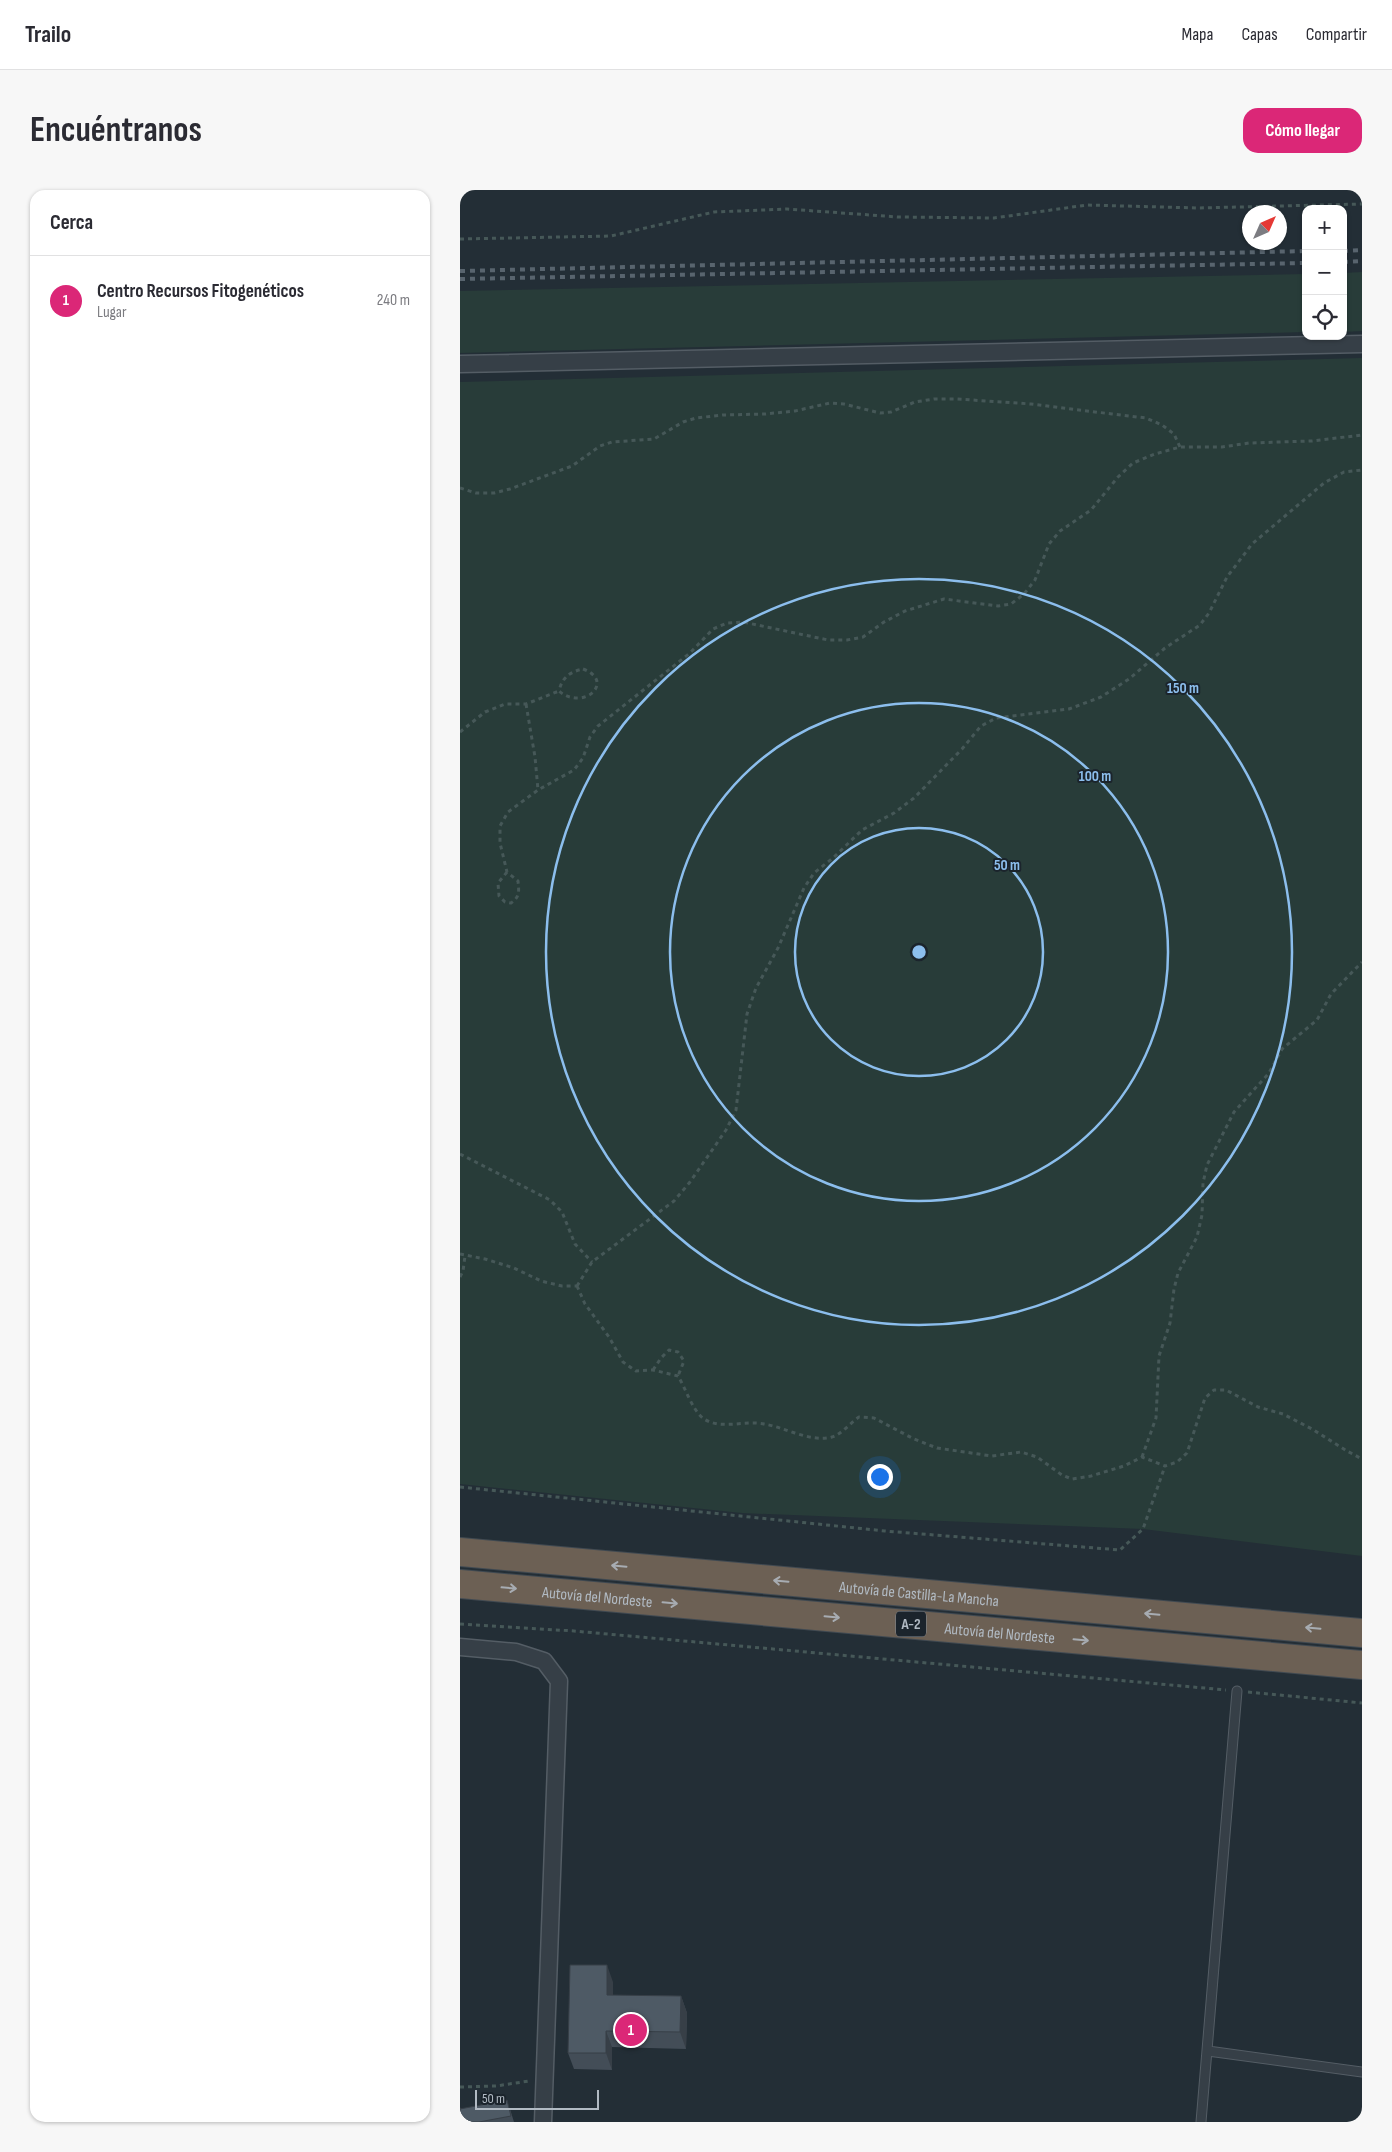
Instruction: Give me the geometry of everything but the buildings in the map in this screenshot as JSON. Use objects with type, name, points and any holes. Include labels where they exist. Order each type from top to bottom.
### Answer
[{"type":"highway","name":"Autovía de Castilla-La Mancha","points":[[469,1553],[1362,1633]]},
{"type":"highway","name":"Autovía del Nordeste","points":[[460,1584],[1362,1665]]},
{"type":"street","points":[[460,364],[1362,344]]},
{"type":"street","points":[[460,1647],[516,1652],[544,1661],[559,1681],[543,2122]]},
{"type":"lane","points":[[1201,2122],[1237,1691]]},
{"type":"lane","points":[[1208,2052],[1362,2072]]},
{"type":"path","points":[[460,239],[611,236],[714,212],[787,209],[898,217],[994,218],[1087,205],[1198,208],[1362,204]]},
{"type":"path","points":[[460,488],[476,492],[494,493],[510,489],[572,466],[600,446],[612,442],[654,438],[683,422],[696,418],[795,411],[830,404],[844,404],[880,413],[891,412],[915,402],[934,399],[957,399],[1031,404],[1146,418],[1162,425],[1174,434],[1180,447]]},
{"type":"path","points":[[507,872],[498,883],[499,896],[505,902],[511,903],[517,899],[520,892],[518,881],[507,872],[500,843],[500,826],[508,812],[538,790],[574,770],[583,758],[590,737],[598,726],[690,653],[713,629],[726,623],[743,622],[828,640],[847,640],[863,637],[884,622],[905,611],[944,600],[998,606],[1011,604],[1024,594],[1035,580],[1049,544],[1060,531],[1091,510],[1118,477],[1133,463],[1180,447],[1222,447],[1312,441],[1362,435]]},
{"type":"path","points":[[577,1286],[592,1262],[674,1201],[690,1182],[726,1130],[736,1110],[747,1014],[756,988],[778,948],[804,888],[814,873],[833,858],[862,830],[894,813],[914,798],[962,749],[981,726],[996,718],[1069,709],[1100,697],[1129,679],[1165,648],[1200,625],[1209,613],[1227,577],[1252,544],[1324,483],[1344,472],[1362,470]]},
{"type":"path","points":[[460,732],[485,712],[505,704],[526,704],[559,691],[564,679],[574,671],[583,669],[592,672],[597,680],[596,689],[588,696],[578,699],[567,697],[559,691]]},
{"type":"path","points":[[526,704],[535,756],[538,790]]},
{"type":"path","points":[[577,1286],[585,1304],[623,1362],[636,1371],[653,1370],[678,1376],[704,1418],[719,1425],[744,1422],[765,1424],[787,1432],[821,1438],[833,1437],[859,1417],[874,1418],[914,1439],[937,1448],[992,1456],[1021,1452],[1038,1457],[1062,1475],[1072,1479],[1091,1476],[1124,1466],[1142,1457],[1156,1418],[1159,1356],[1170,1324],[1178,1273],[1197,1237],[1202,1215],[1203,1183],[1207,1165],[1234,1112],[1269,1073],[1282,1049],[1317,1020],[1331,994],[1362,962]]},
{"type":"path","points":[[460,1154],[550,1200],[562,1212],[575,1244],[592,1262]]},
{"type":"path","points":[[460,1254],[514,1268],[541,1281],[562,1286],[577,1286]]},
{"type":"path","points":[[460,1278],[465,1256]]},
{"type":"path","points":[[653,1370],[669,1350],[678,1352],[684,1361],[678,1376]]},
{"type":"path","points":[[1142,1457],[1165,1466],[1177,1462],[1187,1453],[1204,1398],[1214,1390],[1226,1390],[1258,1407],[1283,1414],[1312,1429],[1346,1452],[1362,1459]]},
{"type":"path","points":[[460,1488],[885,1531],[1120,1550],[1143,1529],[1165,1466]]},
{"type":"path","points":[[460,1624],[574,1631],[1362,1703]]},
{"type":"path","points":[[460,2087],[496,2086],[544,2079]]},
{"type":"green space","points":[[1362,272],[1362,331],[1347,332],[1347,273]]},
{"type":"green space","points":[[1302,274],[1302,332],[460,353],[460,291]]},
{"type":"green space","points":[[1362,358],[1362,1556],[1143,1529],[742,1513],[460,1484],[460,382]]},
{"type":"railway","points":[[1347,251],[1362,250]]},
{"type":"railway","points":[[460,271],[1302,251]]},
{"type":"railway","points":[[1347,262],[1362,261]]},
{"type":"railway","points":[[460,279],[1302,263]]},
{"type":"place","name":"Centro Recursos Fitogenéticos","points":[[631,2030]]}]
